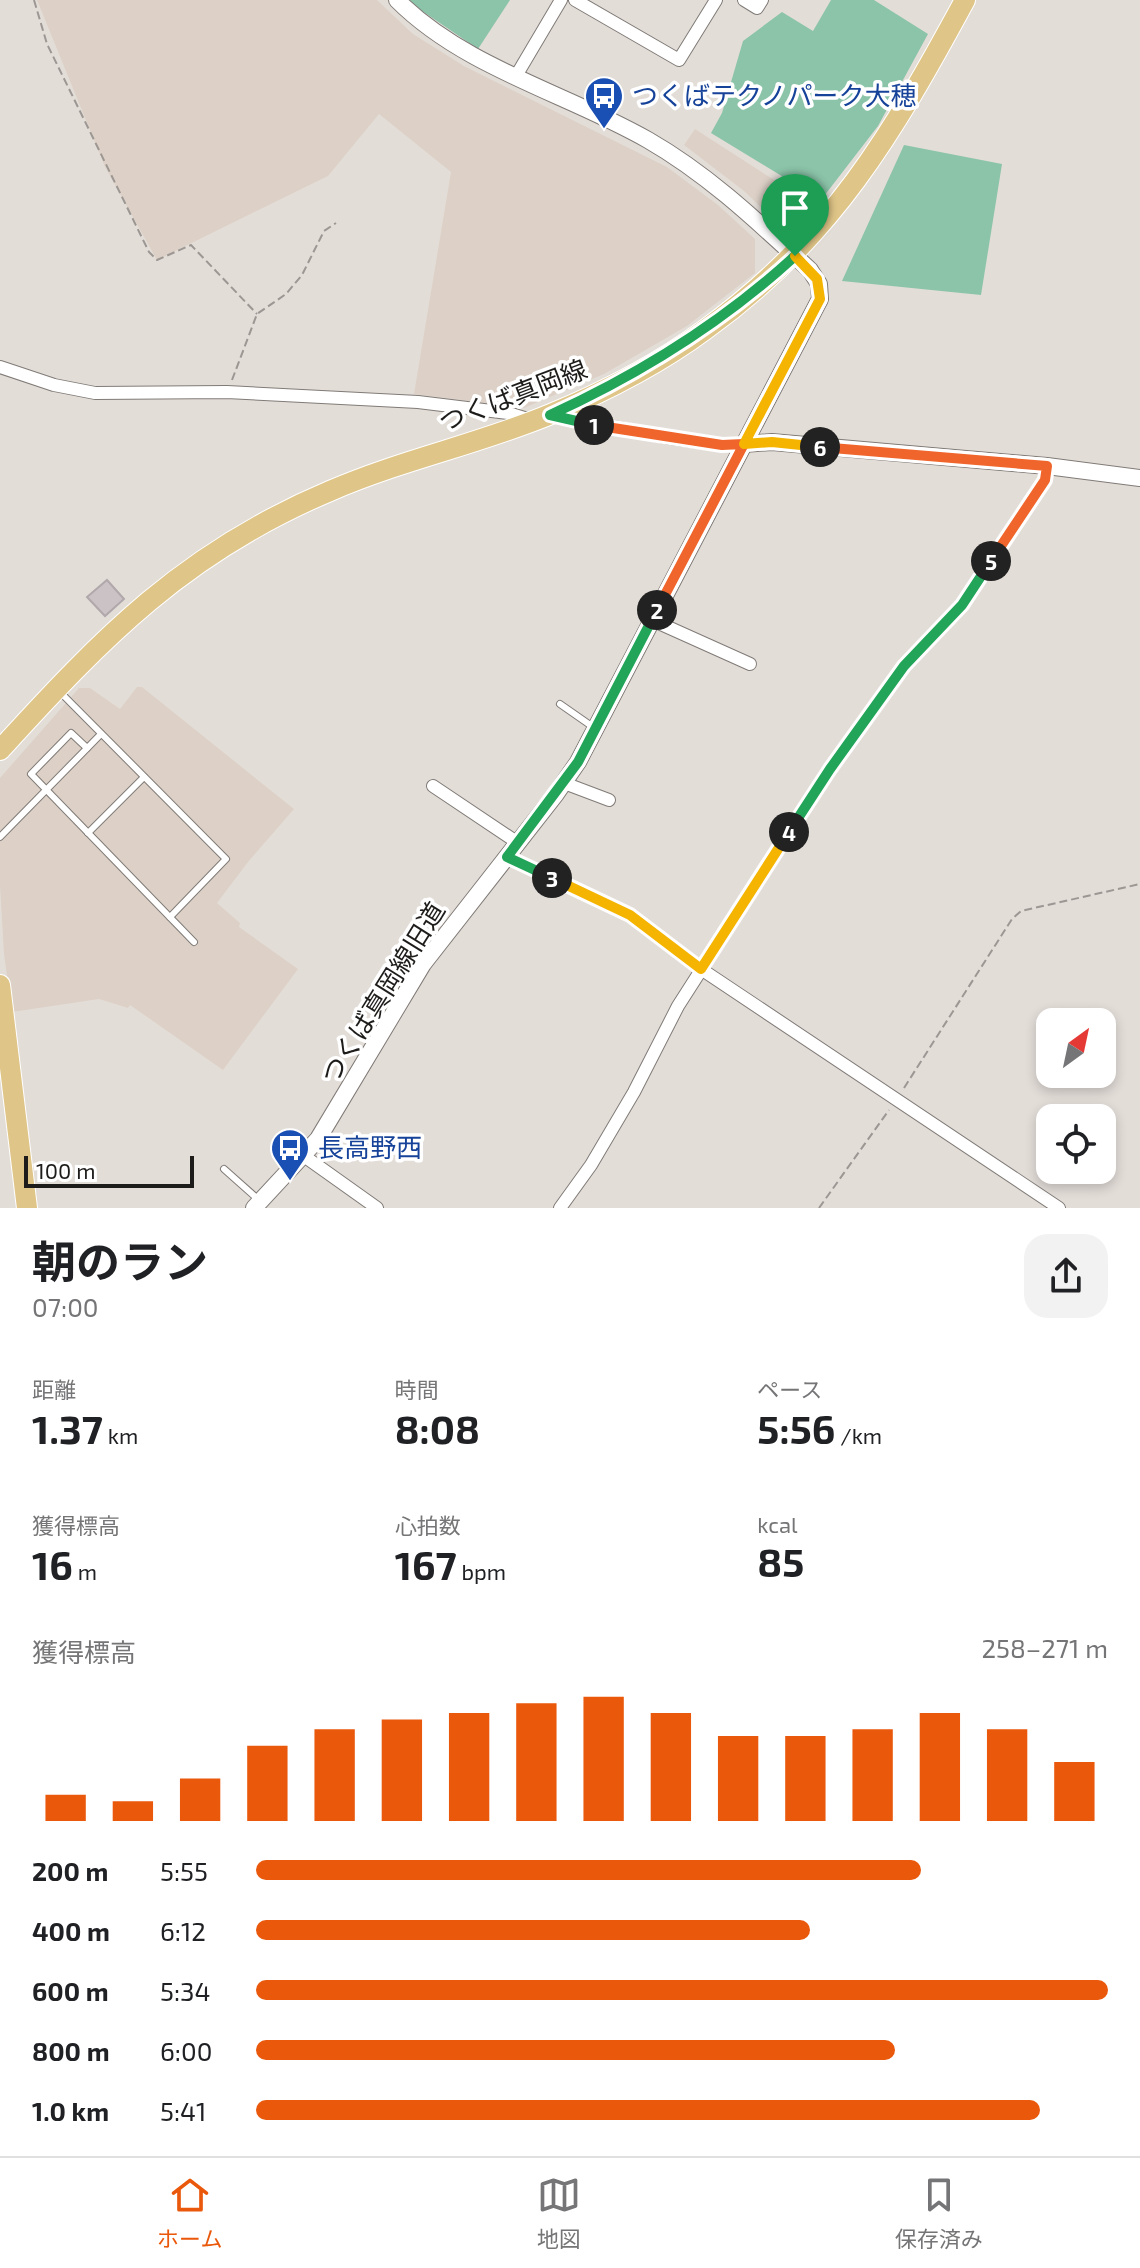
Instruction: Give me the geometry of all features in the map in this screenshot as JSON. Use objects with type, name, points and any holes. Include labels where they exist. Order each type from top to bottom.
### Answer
[{"type":"main road","name":"つくば真岡線","points":[[0,750],[149,599],[256,526],[331,490],[542,418],[597,393],[674,351],[743,301],[795,256],[822,227],[876,154],[965,0]]},
{"type":"main road","points":[[0,985],[27,1208]]},
{"type":"street","name":"つくば真岡線旧道","points":[[258,1204],[304,1156],[333,1118],[423,964],[564,783],[820,299],[817,279],[795,256],[683,161],[645,138],[516,76],[447,38],[397,0]]},
{"type":"street","points":[[516,76],[561,0]]},
{"type":"street","points":[[575,0],[679,60],[716,0]]},
{"type":"street","points":[[744,0],[757,8],[762,0]]},
{"type":"street","points":[[0,367],[54,385],[95,393],[227,392],[418,402],[722,445],[772,442],[1047,466],[1140,478]]},
{"type":"street","points":[[560,1208],[591,1165],[627,1104],[701,969],[830,769],[904,666],[962,605],[1045,480],[1047,466]]},
{"type":"street","points":[[652,620],[750,664]]},
{"type":"street","points":[[564,783],[609,800]]},
{"type":"street","points":[[433,786],[518,843]]},
{"type":"street","points":[[507,857],[630,915],[701,969],[1059,1208]]},
{"type":"street","points":[[304,1156],[377,1208]]},
{"type":"lane","points":[[57,689],[226,859],[170,917]]},
{"type":"lane","points":[[560,704],[595,728]]},
{"type":"lane","points":[[87,748],[71,733],[31,774],[194,942]]},
{"type":"lane","points":[[0,837],[101,734]]},
{"type":"lane","points":[[88,833],[144,777]]},
{"type":"lane","points":[[224,1169],[258,1204]]},
{"type":"path","points":[[34,0],[47,44],[149,252],[157,260],[191,245],[257,314]]},
{"type":"path","points":[[227,392],[257,314],[286,294],[302,275],[324,231],[336,223]]},
{"type":"path","points":[[819,1208],[896,1100],[1012,919],[1021,911],[1140,884]]},
{"type":"shaded area","points":[[37,0],[377,0],[413,34],[464,66],[667,167],[718,205],[755,239],[755,273],[687,326],[604,374],[524,408],[414,394],[451,172],[379,114],[328,176],[157,260],[105,167]]},
{"type":"shaded area","points":[[695,129],[816,207],[805,219],[774,220],[744,191],[684,145]]},
{"type":"shaded area","points":[[137,687],[142,687],[294,809],[217,903],[240,923],[239,927],[298,969],[223,1070],[130,1005],[128,1008],[99,999],[12,1012],[4,954],[0,886],[0,778],[79,688],[90,688],[120,709]]},
{"type":"green space","points":[[406,0],[510,0],[478,49]]},
{"type":"green space","points":[[831,0],[874,0],[928,34],[878,126],[821,200],[711,133],[722,113],[743,41],[782,12],[813,31]]},
{"type":"green space","points":[[904,145],[1002,164],[981,295],[842,281]]},
{"type":"building","points":[[107,580],[124,599],[105,616],[87,597]]},
{"type":"place","name":"つくばテクノパーク大穂","points":[[604,130]]},
{"type":"place","name":"長高野西","points":[[290,1182]]},
{"type":"route","points":[[795,256],[743,301],[674,351],[550,415],[671,438],[733,446],[744,444],[578,762],[507,857],[630,915],[701,969],[830,769],[904,666],[962,605],[1045,480],[1047,466],[772,442],[744,444],[820,299],[817,279],[795,256]]}]
